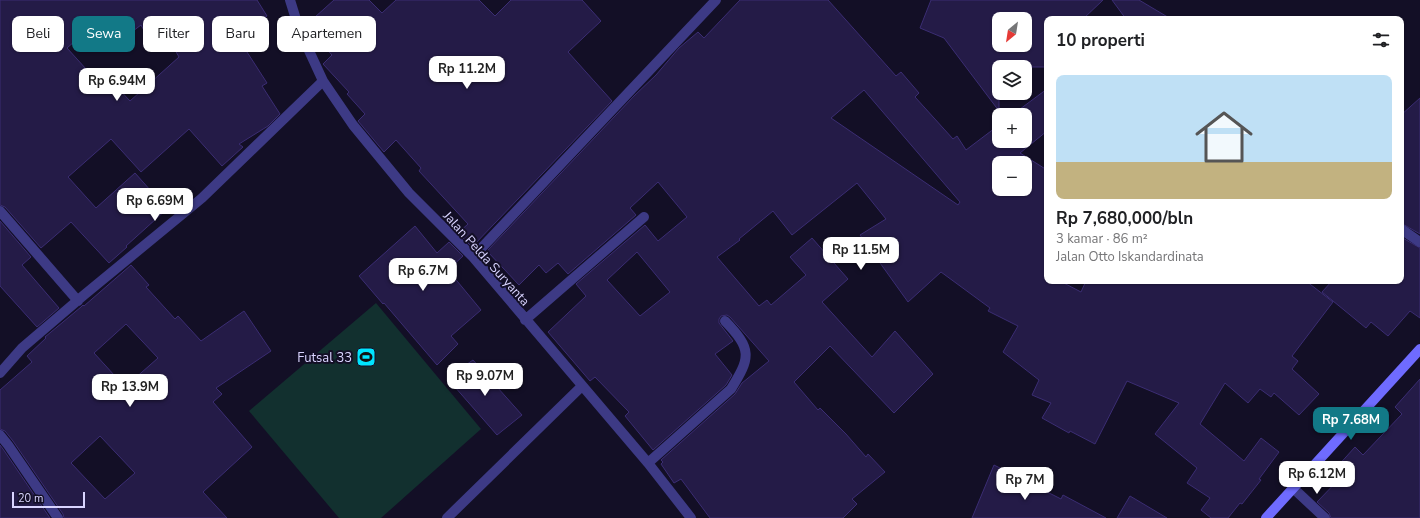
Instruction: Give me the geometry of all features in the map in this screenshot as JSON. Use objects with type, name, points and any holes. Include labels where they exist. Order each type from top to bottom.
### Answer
[{"type":"main road","points":[[1266,518],[1420,349]]},
{"type":"street","name":"Jalan Pelda Suryanta","points":[[290,0],[299,28],[323,81],[353,125],[409,193],[473,258],[648,463],[691,518]]},
{"type":"street","points":[[473,258],[716,0]]},
{"type":"street","points":[[0,373],[22,348],[202,198],[323,81]]},
{"type":"street","points":[[0,211],[78,301]]},
{"type":"street","points":[[525,320],[644,217]]},
{"type":"street","points":[[1404,231],[1420,242]]},
{"type":"street","points":[[648,463],[731,389],[740,374],[746,362],[745,350],[739,336],[725,321]]},
{"type":"street","points":[[447,518],[582,386]]},
{"type":"street","points":[[0,435],[58,518]]},
{"type":"street","points":[[1293,488],[1325,518]]},
{"type":"green space","name":"Futsal 33","points":[[376,303],[481,429],[381,518],[339,518],[249,411]]},
{"type":"building","points":[[0,0],[257,0],[267,16],[212,16],[212,52],[247,52],[267,83],[262,86],[280,114],[268,126],[239,144],[243,147],[222,166],[189,129],[141,172],[111,139],[68,177],[96,208],[135,173],[167,209],[109,263],[71,222],[41,248],[5,207],[0,205]],"holes":[[[72,16],[135,16],[135,30],[141,25],[143,29],[143,16],[204,16],[204,52],[176,52],[179,57],[130,101],[104,73],[96,80],[67,48],[72,44]]]},
{"type":"building","points":[[334,0],[369,0],[382,13],[396,0],[479,0],[495,16],[511,0],[582,0],[601,21],[568,52],[612,101],[472,247],[458,233],[468,224],[419,171],[421,168],[396,140],[384,152],[358,121],[365,114],[347,94],[349,92],[323,64],[332,55],[329,52],[376,52],[376,16],[316,16]]},
{"type":"building","points":[[740,0],[828,0],[896,76],[901,72],[919,93],[915,97],[953,139],[957,136],[966,150],[992,130],[992,148],[1026,148],[1020,153],[1025,156],[992,156],[992,196],[1032,196],[1032,161],[1044,168],[1044,284],[1066,284],[1081,292],[1085,284],[1310,284],[1333,302],[1292,356],[1298,361],[1292,369],[1319,394],[1299,415],[1274,393],[1271,397],[1260,389],[1248,403],[1225,383],[1200,424],[1244,461],[1261,438],[1279,452],[1259,479],[1261,480],[1242,504],[1240,503],[1228,518],[1211,518],[1201,510],[1210,498],[1187,483],[1197,468],[1155,434],[1179,403],[1127,381],[1095,444],[1070,431],[1069,433],[1042,418],[1051,403],[1032,395],[1039,380],[1003,352],[1018,326],[988,311],[990,308],[941,272],[908,302],[860,235],[886,219],[857,183],[792,235],[773,211],[739,239],[740,240],[717,257],[759,306],[767,300],[771,305],[806,275],[790,257],[812,238],[848,279],[822,302],[872,357],[895,331],[933,374],[894,413],[830,346],[794,382],[818,410],[820,408],[866,457],[868,454],[885,472],[852,499],[857,504],[843,518],[710,518],[681,479],[674,483],[661,464],[663,462],[661,460],[735,394],[742,383],[769,361],[730,317],[727,315],[721,316],[719,323],[733,341],[715,354],[732,375],[726,385],[653,450],[625,416],[629,412],[595,377],[590,381],[548,332],[586,296],[576,284],[645,225],[658,241],[687,217],[658,182],[630,208],[636,215],[568,274],[558,263],[546,273],[539,265],[519,285],[487,251],[634,96],[656,75],[679,48],[698,32],[704,38]],"holes":[[[864,90],[960,202],[958,205],[831,118]],[[637,252],[670,292],[640,316],[607,280]]]},
{"type":"building","points":[[931,0],[1103,0],[1086,16],[1044,16],[1044,67],[1032,67],[1032,60],[992,60],[992,100],[999,100],[999,108],[997,108],[944,38],[920,28]]},
{"type":"building","points":[[1112,0],[1139,0],[1166,16],[1124,16]]},
{"type":"building","points":[[1044,91],[1044,133],[1032,143],[1032,108],[1021,108]]},
{"type":"building","points":[[1420,98],[1420,234],[1404,225],[1404,112]]},
{"type":"building","points":[[0,221],[31,257],[22,265],[59,308],[37,327],[0,286]]},
{"type":"building","points":[[415,226],[437,253],[449,242],[463,256],[448,270],[481,310],[451,336],[458,344],[437,365],[359,276]]},
{"type":"building","points":[[1404,239],[1420,248],[1420,318],[1410,311],[1388,336],[1371,322],[1366,328],[1322,292],[1329,284],[1404,284]]},
{"type":"building","points":[[131,265],[149,285],[146,287],[175,319],[178,316],[201,341],[244,311],[271,351],[216,388],[222,394],[213,402],[252,447],[203,492],[227,518],[64,518],[63,514],[13,441],[5,431],[0,429],[0,390],[32,362],[27,356],[46,338],[45,337],[83,305],[84,306]],"holes":[[[126,324],[158,358],[125,387],[94,353]],[[100,436],[135,473],[105,499],[71,463]]]},
{"type":"building","points":[[473,360],[522,415],[497,435],[447,378]]},
{"type":"building","points":[[1420,379],[1420,518],[1331,518],[1329,513],[1317,502],[1343,475],[1336,468],[1355,447],[1363,455],[1402,414],[1395,407]]},
{"type":"building","points":[[0,445],[3,449],[50,518],[0,518]]},
{"type":"building","points":[[994,465],[1061,499],[1063,495],[1106,518],[972,518]]},
{"type":"building","points":[[1130,496],[1167,518],[1117,518]]},
{"type":"place","name":"Futsal 33","points":[[366,357]]}]
